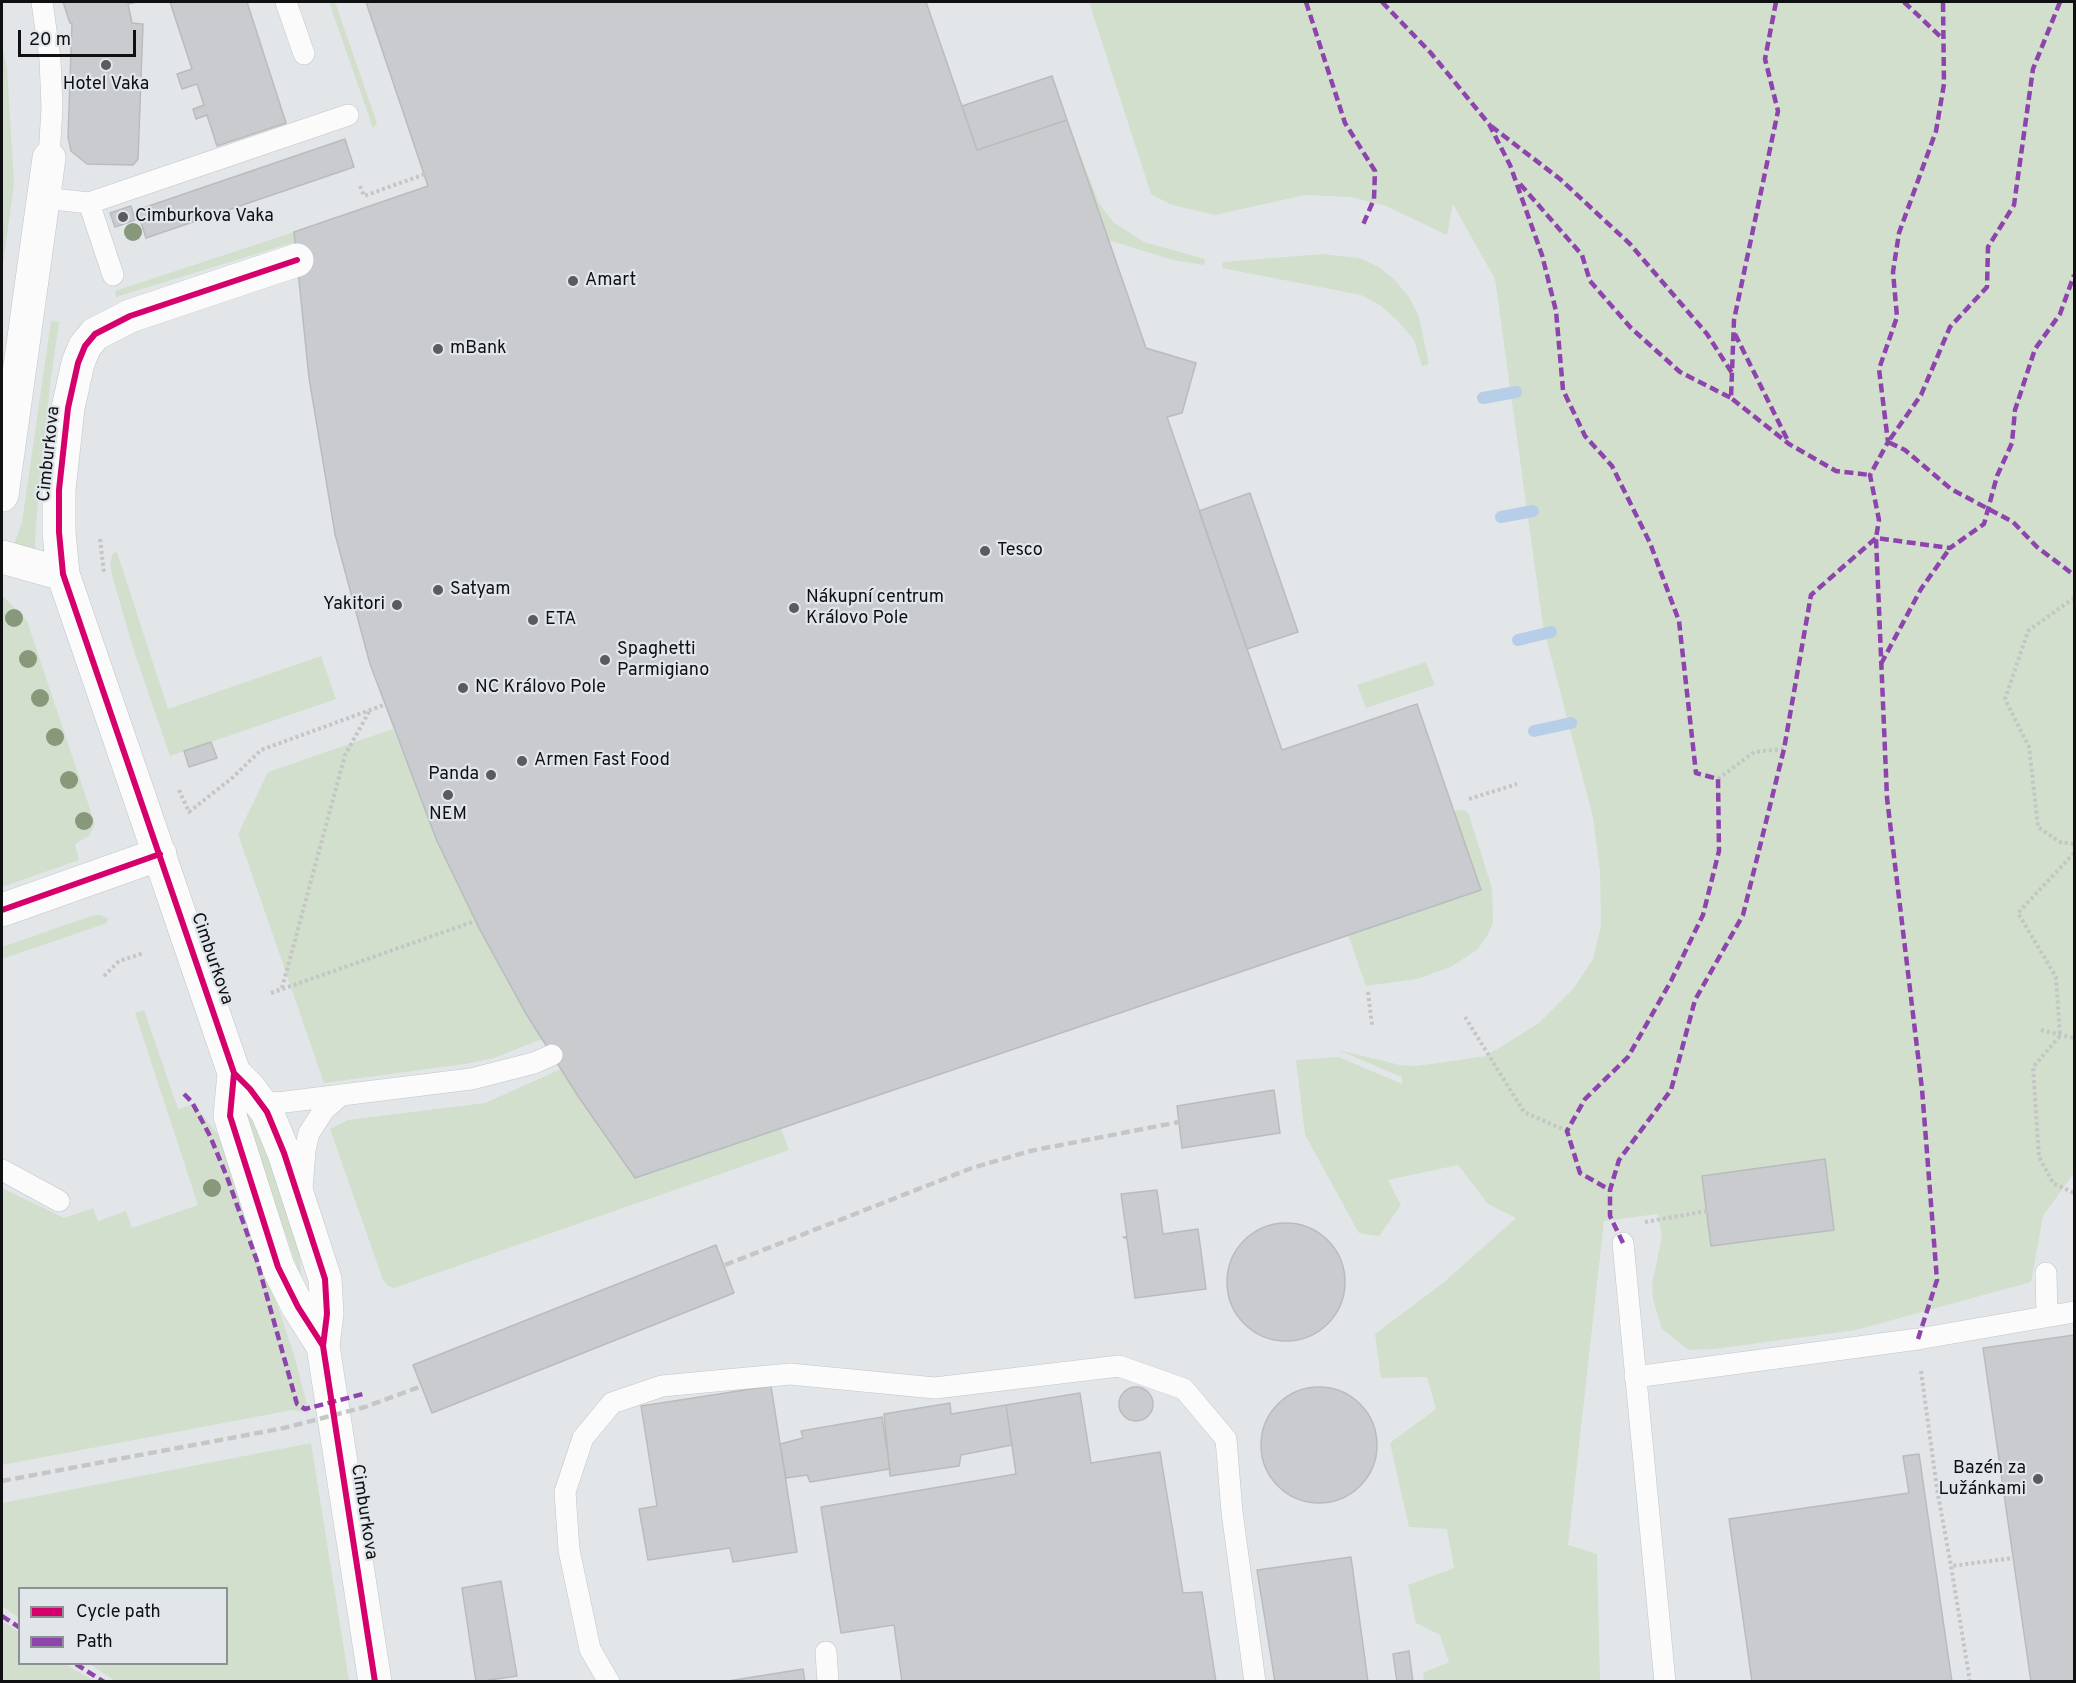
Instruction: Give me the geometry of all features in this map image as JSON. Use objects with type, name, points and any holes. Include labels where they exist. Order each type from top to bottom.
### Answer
[{"type":"street","points":[[2,495],[49,158]]},
{"type":"street","name":"Cimburkova","points":[[297,260],[130,316],[95,334],[78,363],[68,408],[62,459],[59,532],[63,574],[234,1073],[267,1112],[284,1153],[325,1279],[327,1314],[323,1346],[375,1682]]},
{"type":"street","points":[[2,557],[63,574]]},
{"type":"street","points":[[2,910],[160,854]]},
{"type":"street","name":"Cimburkova","points":[[234,1073],[230,1116],[278,1267],[298,1307],[323,1346]]},
{"type":"lane","points":[[42,2],[50,71],[49,158]]},
{"type":"lane","points":[[286,2],[304,54]]},
{"type":"lane","points":[[44,198],[89,203],[348,114]]},
{"type":"lane","points":[[89,203],[113,275]]},
{"type":"lane","points":[[259,1101],[277,1103],[471,1078],[534,1063],[552,1055]]},
{"type":"lane","points":[[302,1211],[302,1177],[309,1133],[324,1110],[341,1095]]},
{"type":"lane","points":[[2,1170],[59,1201]]},
{"type":"lane","points":[[1623,1243],[1665,1682]]},
{"type":"lane","points":[[2046,1273],[2047,1316]]},
{"type":"lane","points":[[1635,1377],[1918,1339],[2074,1312]]},
{"type":"lane","points":[[609,1682],[590,1649],[569,1550],[566,1492],[583,1438],[612,1403],[662,1386],[790,1374],[935,1388],[1119,1366],[1184,1389],[1226,1439],[1232,1512],[1255,1682]]},
{"type":"lane","points":[[826,1652],[828,1682]]},
{"type":"path","points":[[360,186],[364,196],[425,174]]},
{"type":"path","points":[[100,535],[107,583]]},
{"type":"path","points":[[2074,598],[2028,631],[2005,699],[2028,747],[2038,827],[2060,842],[2074,844]]},
{"type":"path","points":[[177,784],[189,812],[232,778],[261,750],[384,705]]},
{"type":"path","points":[[282,988],[345,755],[369,712]]},
{"type":"path","points":[[1718,779],[1754,752],[1784,749]]},
{"type":"path","points":[[1469,799],[1517,784]]},
{"type":"path","points":[[2074,853],[2018,913],[2056,977],[2060,1036],[2033,1067],[2039,1157],[2053,1183],[2074,1193]]},
{"type":"path","points":[[270,993],[475,921]]},
{"type":"path","points":[[104,976],[119,962],[144,953]]},
{"type":"path","points":[[1368,992],[1372,1025]]},
{"type":"path","points":[[1465,1017],[1524,1112],[1567,1131]]},
{"type":"path","points":[[2041,1030],[2074,1038]]},
{"type":"path","points":[[1623,1243],[1643,1222],[1707,1211]]},
{"type":"path","points":[[1922,1378],[1970,1682]]},
{"type":"path","points":[[1951,1566],[2013,1558]]},
{"type":"green space","points":[[329,2],[335,2],[377,123],[373,128]]},
{"type":"green space","points":[[1089,2],[2074,2],[2074,1173],[2043,1216],[2031,1282],[1856,1330],[1714,1349],[1688,1350],[1662,1329],[1653,1300],[1652,1284],[1662,1237],[1658,1214],[1604,1221],[1568,1545],[1597,1554],[1600,1681],[1424,1681],[1423,1673],[1449,1662],[1440,1635],[1416,1623],[1408,1585],[1454,1568],[1447,1529],[1409,1527],[1390,1443],[1436,1409],[1427,1377],[1381,1378],[1375,1334],[1443,1283],[1516,1218],[1488,1204],[1458,1165],[1388,1180],[1401,1205],[1379,1236],[1359,1233],[1305,1135],[1296,1060],[1339,1057],[1402,1084],[1402,1077],[1338,1050],[1400,1065],[1417,1066],[1486,1056],[1539,1023],[1574,988],[1593,959],[1601,926],[1600,872],[1593,817],[1543,626],[1495,279],[1453,204],[1447,235],[1386,206],[1351,197],[1305,195],[1215,215],[1172,205],[1151,194]]},
{"type":"green space","points":[[2,44],[7,69],[14,183],[2,273]]},
{"type":"green space","points":[[1067,120],[1099,203],[1113,222],[1144,242],[1205,259],[1204,265],[1173,260],[1108,240]]},
{"type":"green space","points":[[294,232],[295,242],[116,297],[115,291]]},
{"type":"green space","points":[[1322,254],[1359,258],[1377,266],[1393,278],[1409,297],[1419,317],[1429,364],[1422,366],[1414,340],[1398,321],[1380,305],[1361,295],[1222,268],[1223,262]]},
{"type":"green space","points":[[51,321],[59,322],[50,385],[35,551],[13,548],[22,522]]},
{"type":"green space","points":[[117,552],[168,709],[321,656],[336,699],[170,756],[133,648],[112,575],[110,563],[113,553]]},
{"type":"green space","points":[[2,595],[27,621],[95,824],[89,836],[75,844],[79,860],[2,887]]},
{"type":"green space","points":[[1426,662],[1435,685],[1366,708],[1357,685]]},
{"type":"green space","points":[[393,729],[451,871],[479,928],[542,1039],[494,1058],[465,1064],[324,1083],[238,834],[268,772]]},
{"type":"green space","points":[[1454,811],[1468,812],[1492,888],[1493,923],[1487,936],[1478,949],[1451,967],[1417,979],[1366,986],[1348,935],[1481,890]]},
{"type":"green space","points":[[100,915],[108,918],[107,923],[2,959],[2,947],[91,916]]},
{"type":"green space","points":[[144,1010],[178,1109],[194,1104],[223,1141],[295,1358],[309,1413],[292,1410],[2,1465],[2,1188],[64,1218],[93,1208],[98,1221],[126,1211],[132,1228],[198,1205],[135,1013]]},
{"type":"green space","points":[[561,1069],[635,1178],[781,1129],[789,1150],[394,1288],[388,1286],[383,1280],[330,1129],[348,1120],[485,1103]]},
{"type":"green space","points":[[245,1110],[261,1121],[299,1236],[301,1278],[243,1112]]},
{"type":"green space","points":[[311,1443],[349,1681],[115,1681],[91,1665],[228,1665],[228,1587],[18,1587],[18,1617],[2,1606],[2,1503]]},
{"type":"green space","points":[[2,1621],[18,1631],[18,1665],[67,1665],[94,1681],[2,1681]]},
{"type":"building","name":"Hotel Vaka","points":[[63,2],[137,2],[128,4],[132,23],[143,24],[138,159],[133,165],[87,164],[71,151],[68,137],[72,23],[70,23]]},
{"type":"building","points":[[170,2],[247,2],[286,123],[217,146],[207,115],[196,119],[193,109],[204,105],[197,84],[182,89],[177,74],[192,69]]},
{"type":"building","name":"Nákupní centrum Královo Pole","points":[[366,2],[926,2],[977,150],[1067,120],[1146,348],[1196,363],[1182,413],[1167,417],[1282,750],[1417,704],[1481,890],[635,1178],[578,1096],[525,1012],[479,928],[437,841],[370,664],[335,534],[309,378],[294,232],[428,186]]},
{"type":"building","points":[[1052,76],[1067,120],[977,150],[962,106]]},
{"type":"building","points":[[345,139],[354,167],[146,238],[137,210]]},
{"type":"building","name":"Cimburkova Vaka","points":[[131,206],[135,220],[115,227],[110,213]]},
{"type":"building","points":[[1250,493],[1298,632],[1247,649],[1199,511]]},
{"type":"building","points":[[211,742],[217,758],[189,767],[184,751]]},
{"type":"building","points":[[1274,1090],[1280,1133],[1182,1148],[1177,1106]]},
{"type":"building","points":[[1825,1159],[1834,1230],[1711,1246],[1702,1176]]},
{"type":"building","points":[[1157,1190],[1163,1234],[1198,1229],[1206,1289],[1135,1298],[1127,1239],[1123,1237],[1127,1237],[1121,1194]]},
{"type":"building","points":[[1286,1223],[1309,1228],[1328,1240],[1340,1259],[1345,1282],[1340,1305],[1328,1324],[1309,1336],[1286,1341],[1263,1336],[1244,1324],[1232,1305],[1227,1282],[1232,1259],[1244,1240],[1263,1228]]},
{"type":"building","points":[[716,1245],[734,1293],[432,1413],[413,1365]]},
{"type":"building","name":"Bazén za Lužánkami","points":[[2074,1335],[2074,1682],[2031,1682],[1983,1348]]},
{"type":"building","points":[[771,1386],[797,1552],[733,1562],[730,1548],[648,1560],[639,1509],[657,1506],[641,1406]]},
{"type":"building","points":[[1136,1387],[1148,1392],[1153,1404],[1148,1416],[1136,1421],[1124,1416],[1119,1404],[1124,1392]]},
{"type":"building","points":[[1319,1387],[1341,1391],[1360,1404],[1373,1423],[1377,1445],[1373,1467],[1360,1486],[1341,1499],[1319,1503],[1297,1499],[1278,1486],[1265,1467],[1261,1445],[1265,1423],[1278,1404],[1297,1391]]},
{"type":"building","points":[[1080,1393],[1091,1463],[1160,1452],[1183,1593],[1202,1592],[1216,1682],[902,1682],[894,1625],[841,1633],[821,1507],[1016,1474],[1006,1405]]},
{"type":"building","points":[[950,1403],[951,1414],[1006,1405],[1012,1445],[961,1455],[959,1466],[890,1476],[884,1414]]},
{"type":"building","points":[[882,1417],[890,1469],[810,1482],[807,1475],[786,1478],[780,1444],[803,1438],[801,1431]]},
{"type":"building","points":[[1919,1454],[1952,1682],[1752,1682],[1729,1519],[1909,1493],[1903,1456]]},
{"type":"building","points":[[1351,1557],[1368,1682],[1275,1682],[1257,1570]]},
{"type":"building","points":[[501,1581],[517,1676],[476,1682],[462,1588]]},
{"type":"building","points":[[1409,1651],[1413,1682],[1397,1682],[1393,1654]]},
{"type":"building","points":[[803,1669],[805,1682],[722,1682]]},
{"type":"waterway","points":[[1483,398],[1516,392]]},
{"type":"waterway","points":[[1501,517],[1533,511]]},
{"type":"waterway","points":[[1518,640],[1551,632]]},
{"type":"waterway","points":[[1534,731],[1571,723]]},
{"type":"railway","points":[[725,1265],[972,1168],[1030,1151],[1179,1122]]},
{"type":"railway","points":[[2,1481],[284,1428],[365,1407],[422,1386]]},
{"type":"marked path","points":[[1306,2],[1345,123],[1375,171],[1374,199],[1362,227]]},
{"type":"marked path","points":[[1382,2],[1430,52],[1489,124],[1510,165],[1542,255],[1556,311],[1563,390],[1585,436],[1612,466],[1650,543],[1679,621],[1696,773],[1718,779],[1719,851],[1703,915],[1671,981],[1628,1057],[1585,1099],[1567,1131],[1580,1173],[1610,1190]]},
{"type":"marked path","points":[[1776,2],[1765,59],[1778,111],[1734,320],[1731,398],[1789,444],[1836,471],[1870,475]]},
{"type":"marked path","points":[[1904,2],[1943,39]]},
{"type":"marked path","points":[[1918,1339],[1937,1280],[1922,1089],[1887,798],[1876,538],[1879,520],[1870,475],[1888,442],[1879,369],[1897,317],[1893,272],[1899,233],[1936,131],[1944,84],[1943,2]]},
{"type":"marked path","points":[[2060,2],[2033,69],[2014,205],[1988,247],[1987,287],[1950,327],[1921,395],[1888,442],[1905,450],[1951,489],[2013,522],[2037,547],[2074,575]]},
{"type":"marked path","points":[[1491,126],[1560,179],[1630,244],[1707,334],[1732,373]]},
{"type":"marked path","points":[[1520,184],[1582,255],[1590,281],[1631,328],[1680,372],[1731,398]]},
{"type":"marked path","points":[[1623,1243],[1610,1216],[1610,1190],[1619,1160],[1671,1090],[1695,1000],[1743,915],[1784,749],[1811,595],[1876,538],[1950,548],[1984,524],[1997,476],[2012,443],[2015,410],[2035,349],[2060,314],[2074,275]]},
{"type":"marked path","points":[[1735,334],[1788,441]]},
{"type":"marked path","points":[[1881,664],[1921,589],[1950,548]]},
{"type":"marked path","points":[[184,1094],[192,1102],[210,1136],[227,1177],[257,1261],[297,1404],[305,1409],[363,1394]]},
{"type":"marked path","points":[[2,1616],[18,1627]]},
{"type":"marked path","points":[[78,1665],[104,1682]]},
{"type":"cycle path","points":[[297,260],[130,316],[95,334],[85,346],[78,363],[68,408],[59,490],[59,532],[63,574],[234,1073],[250,1089],[267,1112],[284,1153],[325,1279],[327,1314],[323,1346],[375,1682]]},
{"type":"cycle path","points":[[2,910],[160,854]]},
{"type":"cycle path","points":[[234,1073],[230,1116],[278,1267],[298,1307],[323,1346]]},
{"type":"place","name":"Hotel Vaka","points":[[106,65]]},
{"type":"place","name":"Cimburkova Vaka","points":[[123,217]]},
{"type":"place","name":"Amart","points":[[573,281]]},
{"type":"place","name":"mBank","points":[[438,349]]},
{"type":"place","name":"Tesco","points":[[985,551]]},
{"type":"place","name":"Satyam","points":[[438,590]]},
{"type":"place","name":"Yakitori","points":[[397,605]]},
{"type":"place","name":"Nákupní centrum Královo Pole","points":[[794,608]]},
{"type":"place","name":"ETA","points":[[533,620]]},
{"type":"place","name":"Spaghetti Parmigiano","points":[[605,660]]},
{"type":"place","name":"NC Královo Pole","points":[[463,688]]},
{"type":"place","name":"Armen Fast Food","points":[[522,761]]},
{"type":"place","name":"Panda","points":[[491,775]]},
{"type":"place","name":"NEM","points":[[448,795]]},
{"type":"place","name":"Bazén za Lužánkami","points":[[2038,1479]]}]
